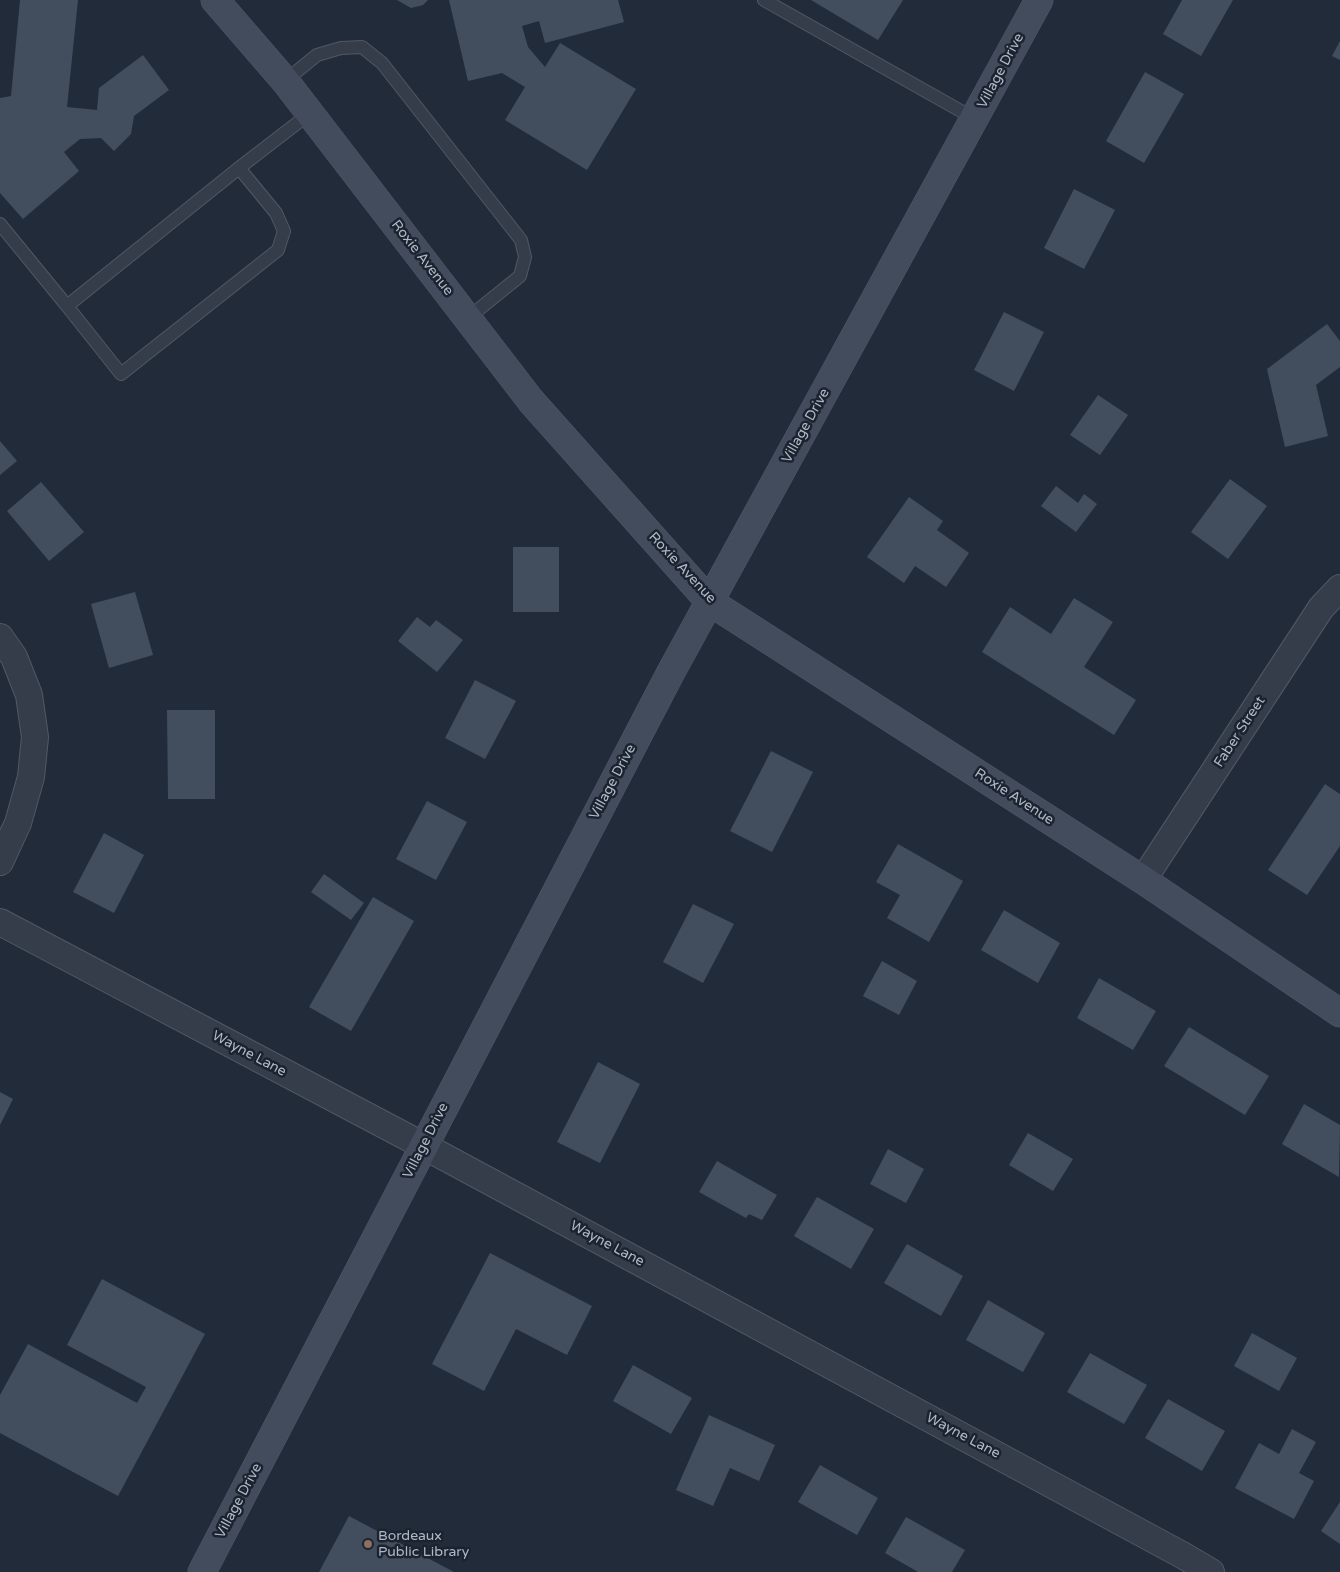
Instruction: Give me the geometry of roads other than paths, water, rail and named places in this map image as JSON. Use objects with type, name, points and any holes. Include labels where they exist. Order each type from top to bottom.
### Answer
[{"type":"main road","name":"Roxie Avenue","points":[[215,0],[285,81],[531,401],[710,602],[1143,880],[1340,1013]]},
{"type":"main road","name":"Village Drive","points":[[202,1572],[710,602],[1039,0]]},
{"type":"street","name":"Faber Street","points":[[1143,880],[1321,608],[1340,588]]},
{"type":"street","points":[[0,637],[14,658],[29,696],[35,736],[31,777],[18,823],[0,862]]},
{"type":"street","name":"Wayne Lane","points":[[0,922],[424,1146],[1167,1546],[1210,1572]]},
{"type":"lane","points":[[764,0],[975,119]]},
{"type":"lane","points":[[285,81],[317,55],[341,48],[362,46],[382,63],[521,240],[525,257],[520,276],[468,318]]},
{"type":"lane","points":[[67,306],[309,114]]},
{"type":"lane","points":[[0,224],[121,374],[278,250],[284,231],[276,213],[239,168]]},
{"type":"place","name":"Bordeaux Public Library","points":[[368,1544]]}]
